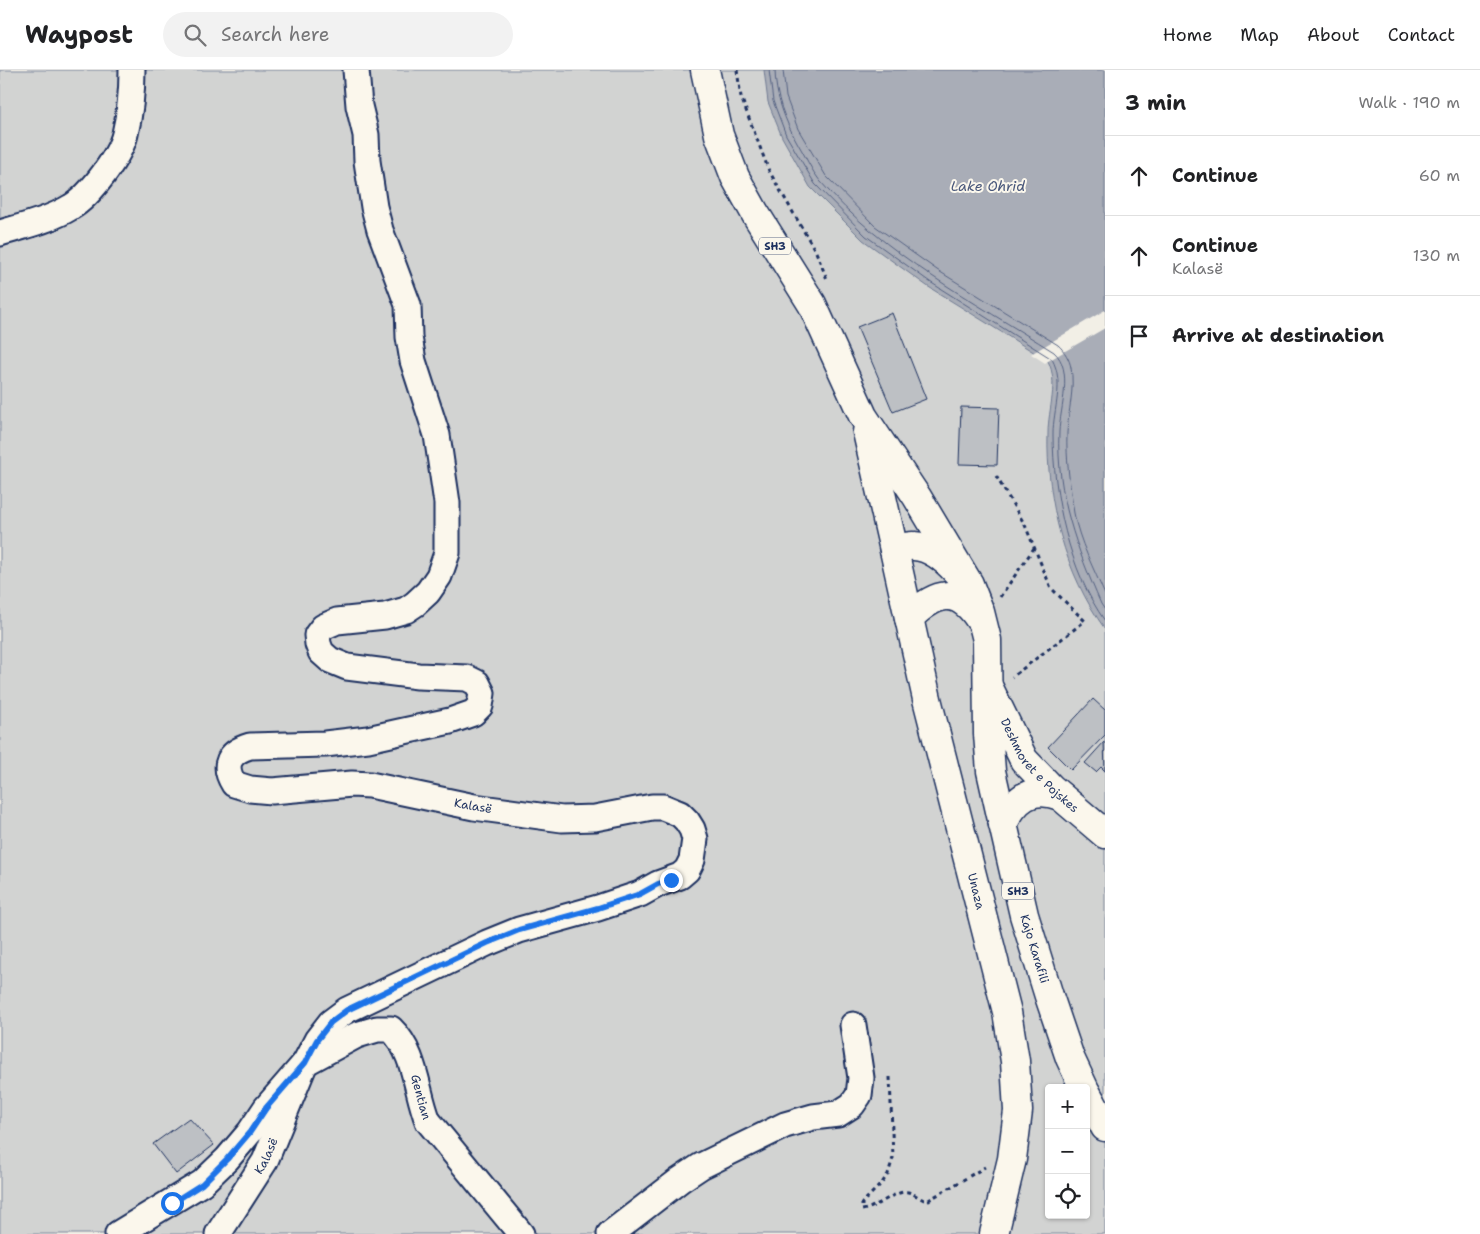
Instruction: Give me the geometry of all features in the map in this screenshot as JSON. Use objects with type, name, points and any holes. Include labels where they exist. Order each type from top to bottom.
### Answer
[{"type":"main road","name":"SH3","points":[[706,70],[719,135],[735,177],[754,213],[812,304],[863,416],[917,498],[969,584],[990,613],[987,640],[997,684]]},
{"type":"main road","name":"Unaza","points":[[863,416],[927,699],[1007,1012],[1018,1092],[1018,1112],[1012,1160],[994,1234]]},
{"type":"main road","points":[[894,550],[914,546],[930,550],[947,562],[969,584]]},
{"type":"main road","points":[[909,618],[931,600],[947,596],[957,597],[972,607],[990,613]]},
{"type":"main road","name":"Deshmoret e Pojskes","points":[[997,684],[1024,760],[1060,796],[1105,834]]},
{"type":"main road","name":"Kajo Karafili","points":[[997,684],[988,734],[991,771],[1024,915],[1070,1058],[1082,1084]]},
{"type":"main road","points":[[1003,824],[1012,808],[1029,794],[1038,791],[1060,796]]},
{"type":"main road","points":[[1090,1099],[1105,1127]]},
{"type":"street","points":[[0,233],[42,220],[72,206],[98,182],[125,137],[131,101],[132,70]]},
{"type":"street","name":"Kalasë","points":[[218,1234],[265,1161],[305,1063],[317,1040],[331,1022],[347,1010],[487,943],[519,930],[640,894],[658,884],[680,876],[687,870],[692,860],[695,839],[687,821],[680,814],[663,807],[652,807],[595,818],[562,819],[474,807],[370,785],[352,784],[272,791],[250,789],[234,784],[229,776],[228,765],[232,755],[239,749],[250,746],[325,744],[368,739],[450,721],[473,713],[480,706],[482,693],[478,683],[467,678],[418,676],[348,667],[330,660],[321,652],[318,644],[317,635],[323,627],[337,622],[385,616],[406,610],[415,604],[428,592],[439,576],[447,553],[447,503],[438,434],[413,361],[409,337],[408,305],[380,230],[374,207],[368,169],[366,135],[359,106],[356,70]]},
{"type":"street","points":[[610,1234],[673,1185],[701,1166],[785,1125],[813,1117],[838,1114],[852,1104],[859,1096],[861,1078],[853,1024]]},
{"type":"street","name":"Gentian","points":[[305,1063],[357,1035],[377,1028],[391,1028],[399,1036],[408,1056],[418,1083],[421,1104],[428,1121],[521,1234]]},
{"type":"street","points":[[118,1234],[202,1184],[250,1132],[266,1108],[305,1063]]},
{"type":"path","points":[[996,476],[1025,525],[1051,588],[1085,622],[997,684]]},
{"type":"path","points":[[990,613],[1034,548]]},
{"type":"path","points":[[890,1077],[891,1166],[882,1183],[862,1203],[862,1210],[872,1208],[901,1193],[907,1192],[927,1201],[986,1167],[1012,1160]]},
{"type":"shaded area","points":[[0,70],[1105,70],[1105,1234],[0,1234]]},
{"type":"water","name":"Lake Ohrid","points":[[764,70],[1105,70],[1105,629],[1079,585],[1061,536],[1055,510],[1050,485],[1048,459],[1048,424],[1053,378],[1048,361],[927,286],[863,240],[810,187],[782,137],[768,102]]},
{"type":"pier","points":[[1105,310],[1105,328],[1045,363],[1031,354]]},
{"type":"building","points":[[892,313],[926,399],[893,412],[857,327]]},
{"type":"building","points":[[961,407],[999,408],[997,465],[959,464]]},
{"type":"building","points":[[1093,699],[1105,710],[1105,735],[1071,770],[1048,747]]},
{"type":"building","points":[[1104,742],[1105,771],[1101,767],[1096,772],[1085,763]]},
{"type":"building","points":[[189,1118],[214,1145],[176,1174],[153,1144]]},
{"type":"route","points":[[172,1203],[202,1184],[227,1159],[250,1132],[266,1108],[305,1063],[317,1040],[331,1022],[347,1010],[487,943],[519,930],[598,908],[640,894],[658,884],[671,880]]}]
